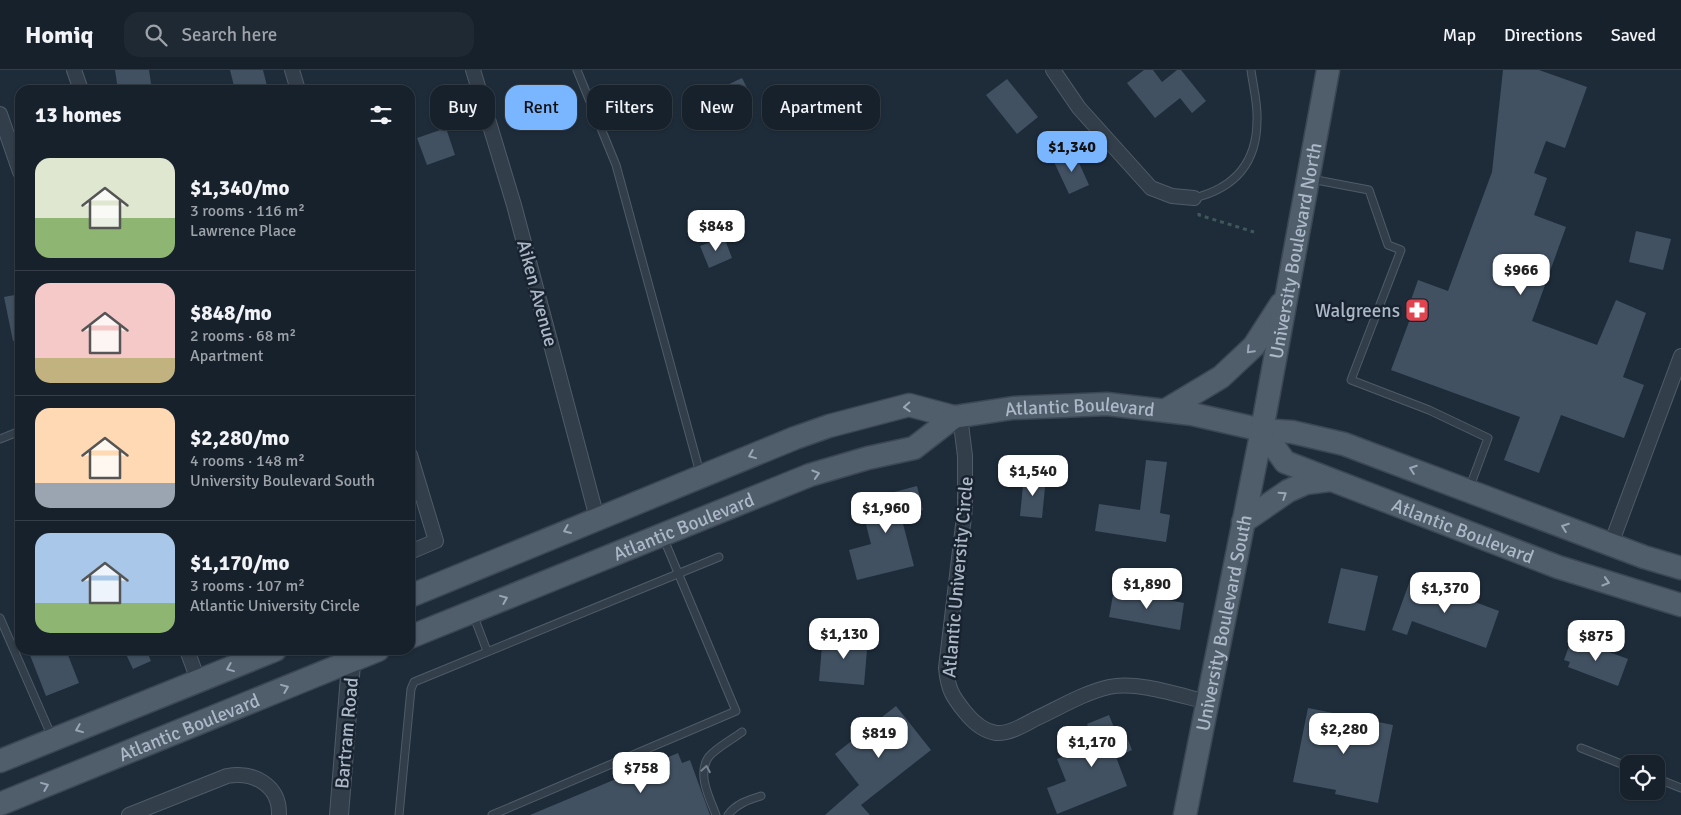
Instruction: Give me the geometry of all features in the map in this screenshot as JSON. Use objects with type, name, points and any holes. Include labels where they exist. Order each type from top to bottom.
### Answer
[{"type":"main road","name":"University Boulevard North","points":[[1262,430],[1328,70]]},
{"type":"main road","points":[[1166,410],[1221,377],[1254,346],[1286,294]]},
{"type":"main road","name":"Atlantic Boulevard","points":[[415,594],[701,475],[803,435],[909,405],[957,417],[1013,408],[1107,404],[1166,410],[1262,430],[1292,432],[1344,444],[1644,557],[1681,568]]},
{"type":"main road","name":"Atlantic Boulevard","points":[[415,635],[810,475],[868,458],[914,448],[957,417]]},
{"type":"main road","name":"Atlantic Boulevard","points":[[1262,430],[1285,462],[1558,567],[1681,605]]},
{"type":"main road","name":"University Boulevard South","points":[[1184,815],[1262,430]]},
{"type":"main road","points":[[1243,522],[1297,487],[1306,483],[1330,480]]},
{"type":"main road","name":"Atlantic Boulevard","points":[[0,761],[262,655]]},
{"type":"main road","name":"Atlantic Boulevard","points":[[0,804],[352,655]]},
{"type":"street","points":[[74,70],[79,85]]},
{"type":"street","points":[[292,70],[296,85]]},
{"type":"street","name":"Aiken Avenue","points":[[473,70],[514,204],[597,518]]},
{"type":"street","points":[[1053,70],[1079,108],[1152,188],[1172,196],[1194,198]]},
{"type":"street","points":[[0,114],[15,158]]},
{"type":"street","points":[[1611,544],[1681,356]]},
{"type":"street","name":"Atlantic University Circle","points":[[957,417],[965,456],[965,508],[946,668],[947,684],[953,698],[973,722],[997,733],[1014,730],[1093,691],[1111,686],[1152,689],[1207,702]]},
{"type":"street","points":[[415,472],[436,541],[415,550]]},
{"type":"street","points":[[189,655],[198,680]]},
{"type":"street","name":"Bartram Road","points":[[339,815],[352,655]]},
{"type":"street","points":[[129,815],[227,776],[240,774],[254,777],[267,785],[277,799],[279,815]]},
{"type":"lane","points":[[577,70],[616,165],[701,475]]},
{"type":"lane","points":[[1194,198],[1220,189],[1237,177],[1250,160],[1256,140],[1258,119],[1251,70]]},
{"type":"lane","points":[[1308,178],[1369,190],[1388,245],[1401,250],[1351,380],[1428,410],[1488,438],[1468,492]]},
{"type":"lane","points":[[0,439],[15,432]]},
{"type":"lane","points":[[492,815],[736,711],[662,535]]},
{"type":"lane","points":[[399,815],[411,689],[414,682],[720,557]]},
{"type":"lane","points":[[472,612],[487,651]]},
{"type":"lane","points":[[0,618],[15,653]]},
{"type":"lane","points":[[16,655],[53,740]]},
{"type":"lane","points":[[716,815],[705,787],[704,772],[708,759],[742,732]]},
{"type":"lane","points":[[1581,748],[1620,763]]},
{"type":"lane","points":[[1665,782],[1681,788]]},
{"type":"lane","points":[[728,815],[744,802],[761,796]]},
{"type":"path","points":[[1194,198],[1199,215],[1254,232]]},
{"type":"building","points":[[115,70],[149,70],[151,85],[117,85]]},
{"type":"building","points":[[230,70],[263,70],[267,85],[234,85]]},
{"type":"building","points":[[1144,70],[1153,70],[1162,82],[1177,70],[1181,70],[1206,101],[1192,113],[1180,98],[1155,118],[1127,83]]},
{"type":"building","points":[[1503,70],[1539,70],[1587,87],[1565,148],[1546,141],[1534,173],[1547,178],[1534,215],[1566,227],[1532,321],[1597,345],[1616,300],[1646,313],[1623,377],[1644,385],[1624,438],[1561,415],[1539,473],[1504,460],[1520,417],[1391,370],[1410,319],[1405,317],[1418,280],[1448,291],[1492,172]]},
{"type":"building","points":[[742,78],[746,85],[727,85]]},
{"type":"building","points":[[1007,79],[1038,117],[1017,134],[986,95]]},
{"type":"building","points":[[440,130],[447,130],[455,155],[427,165],[417,138]]},
{"type":"building","points":[[1074,152],[1089,185],[1069,194],[1054,162]]},
{"type":"building","points":[[1636,231],[1671,239],[1663,270],[1629,262]]},
{"type":"building","points":[[724,237],[732,258],[709,268],[700,246]]},
{"type":"building","points":[[15,295],[15,341],[13,341],[4,297]]},
{"type":"building","points":[[1146,460],[1167,462],[1160,513],[1170,515],[1166,542],[1095,531],[1099,504],[1140,510]]},
{"type":"building","points":[[1024,475],[1046,477],[1042,518],[1020,516]]},
{"type":"building","points":[[917,486],[923,510],[901,516],[914,566],[857,580],[849,550],[871,544],[860,501]]},
{"type":"building","points":[[1341,568],[1378,576],[1365,631],[1328,623]]},
{"type":"building","points":[[1411,578],[1499,611],[1486,648],[1412,621],[1407,635],[1392,630]]},
{"type":"building","points":[[1114,590],[1184,603],[1180,630],[1109,617]]},
{"type":"building","points":[[823,634],[868,638],[864,685],[819,681]]},
{"type":"building","points":[[1572,638],[1628,659],[1618,686],[1568,667],[1570,662],[1564,660]]},
{"type":"building","points":[[30,655],[68,655],[79,683],[46,696]]},
{"type":"building","points":[[126,655],[148,655],[151,661],[133,669]]},
{"type":"building","points":[[896,706],[931,750],[861,805],[870,815],[825,815],[859,785],[835,754]]},
{"type":"building","points":[[1308,708],[1393,725],[1378,803],[1335,794],[1336,790],[1293,782]]},
{"type":"building","points":[[1109,715],[1115,730],[1123,727],[1132,750],[1116,757],[1127,786],[1057,814],[1047,788],[1066,781],[1057,759],[1095,744],[1087,724]]},
{"type":"building","points":[[678,753],[682,763],[690,760],[710,815],[530,815]]},
{"type":"place","name":"Walgreens","points":[[1417,310]]}]
